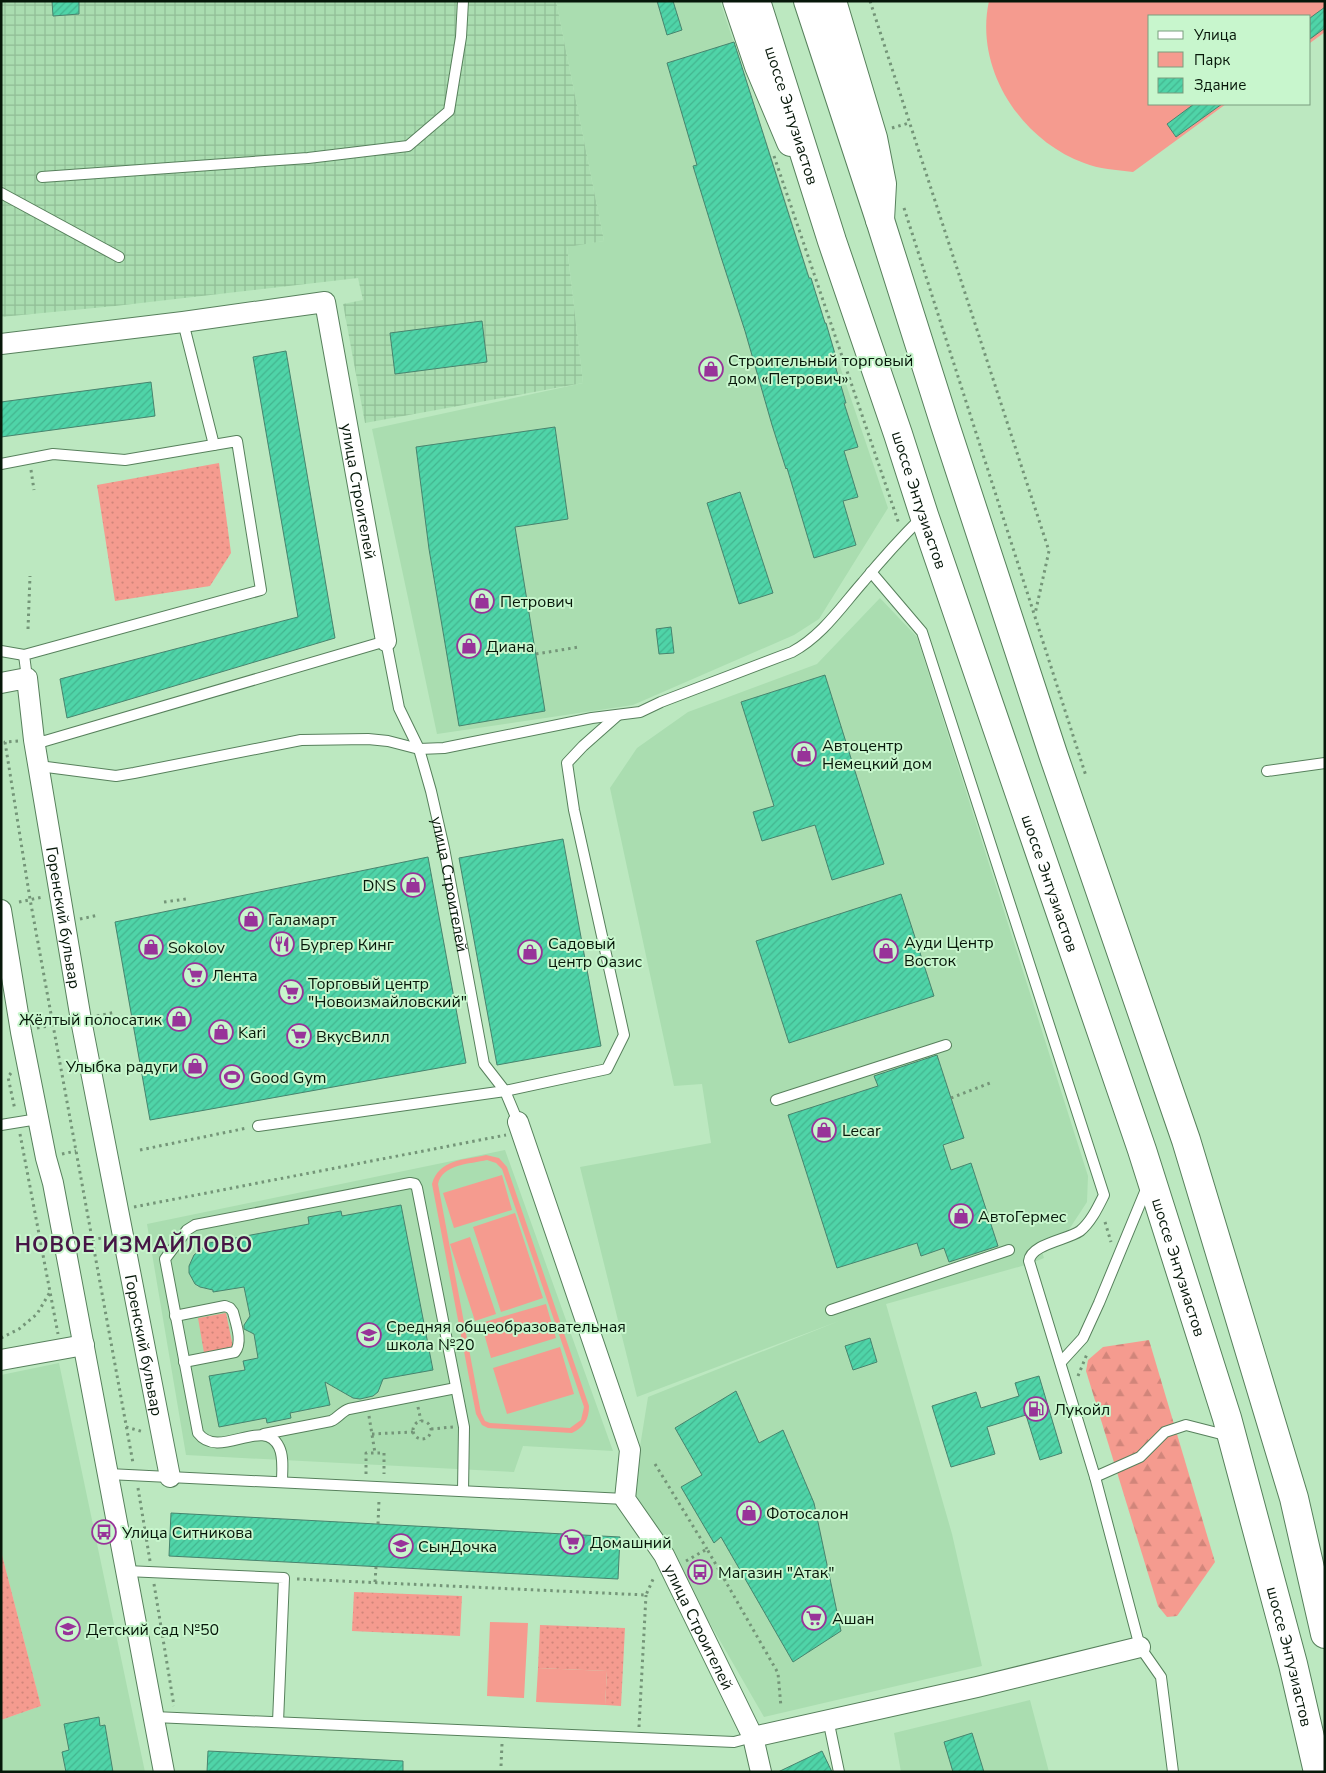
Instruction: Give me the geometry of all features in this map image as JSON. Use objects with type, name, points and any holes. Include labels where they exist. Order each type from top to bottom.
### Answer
[{"type":"main road","points":[[736,1],[758,66],[832,241]]},
{"type":"main road","name":"шоссе Энтузиастов","points":[[756,1],[832,241],[1150,1179],[1232,1437],[1293,1664],[1318,1772]]},
{"type":"main road","points":[[808,1],[892,214]]},
{"type":"main road","points":[[832,1],[873,138],[882,184],[892,214],[945,425],[1038,707],[1186,1140],[1321,1585],[1325,1634]]},
{"type":"street","name":"улица Строителей","points":[[1,344],[183,322],[325,302],[386,641]]},
{"type":"street","name":"Горенский бульвар","points":[[27,678],[26,741],[39,766],[81,1020],[170,1477]]},
{"type":"street","points":[[1,683],[27,678]]},
{"type":"street","points":[[10,906],[21,1032],[46,1158],[53,1183],[164,1772]]},
{"type":"street","name":"улица Строителей","points":[[518,1122],[630,1450],[625,1499],[664,1555],[753,1737],[760,1772]]},
{"type":"street","points":[[1,1360],[84,1345]]},
{"type":"street","points":[[753,1737],[977,1687],[1140,1647]]},
{"type":"lane","points":[[42,177],[308,158],[408,146],[449,111],[461,37],[463,1]]},
{"type":"lane","points":[[1,193],[120,257]]},
{"type":"lane","points":[[183,322],[214,445]]},
{"type":"lane","points":[[1,464],[53,454],[125,460],[237,441],[262,590],[24,655],[1,651]]},
{"type":"lane","points":[[39,766],[116,776],[301,740],[368,739],[388,741],[419,748],[444,748],[592,718],[640,712],[661,702],[792,652],[805,644],[822,629],[870,572],[924,515]]},
{"type":"lane","points":[[870,572],[922,632],[1104,1195],[1092,1217],[1082,1230],[1072,1236],[1038,1248],[1030,1257],[1030,1266],[1095,1477],[1140,1647],[1161,1677],[1173,1772]]},
{"type":"lane","points":[[26,741],[45,741],[386,641]]},
{"type":"lane","name":"улица Строителей","points":[[386,641],[399,708],[424,760],[441,836],[484,1064],[504,1091],[518,1122]]},
{"type":"lane","points":[[24,655],[27,678]]},
{"type":"lane","points":[[258,1126],[504,1091],[607,1069],[624,1035],[574,810],[567,763],[582,746],[618,715]]},
{"type":"lane","points":[[1267,771],[1325,763]]},
{"type":"lane","points":[[776,1100],[946,1045]]},
{"type":"lane","points":[[1,1125],[38,1119]]},
{"type":"lane","points":[[1061,1362],[1083,1338],[1150,1179]]},
{"type":"lane","points":[[456,1388],[367,1405],[344,1411],[331,1421],[264,1434],[221,1442],[209,1441],[200,1437],[165,1258],[190,1226],[410,1183],[415,1184],[464,1427],[463,1491]]},
{"type":"lane","points":[[832,1310],[1009,1250]]},
{"type":"lane","points":[[175,1316],[224,1306],[230,1308],[233,1312],[239,1342],[235,1352],[184,1362]]},
{"type":"lane","points":[[1095,1477],[1140,1457],[1165,1432],[1186,1425],[1232,1437]]},
{"type":"lane","points":[[264,1434],[275,1439],[280,1448],[282,1482]]},
{"type":"lane","points":[[108,1474],[625,1499]]},
{"type":"lane","points":[[126,1571],[284,1578],[278,1722]]},
{"type":"lane","points":[[154,1717],[734,1742],[753,1737]]},
{"type":"lane","points":[[828,1719],[838,1772]]},
{"type":"path","points":[[870,1],[1049,550],[1035,615],[892,214]]},
{"type":"path","points":[[887,130],[909,122]]},
{"type":"path","points":[[773,152],[903,536]]},
{"type":"path","points":[[30,458],[34,490]]},
{"type":"path","points":[[28,629],[30,576]]},
{"type":"path","points":[[536,654],[579,647]]},
{"type":"path","points":[[26,741],[3,743],[133,1463]]},
{"type":"path","points":[[10,906],[30,899]]},
{"type":"path","points":[[164,902],[186,899]]},
{"type":"path","points":[[77,919],[99,915]]},
{"type":"path","points":[[94,1017],[116,1012]]},
{"type":"path","points":[[31,1029],[68,1022]]},
{"type":"path","points":[[951,1098],[990,1083]]},
{"type":"path","points":[[131,1208],[508,1135],[518,1122]]},
{"type":"path","points":[[140,1150],[258,1126]]},
{"type":"path","points":[[92,1240],[114,1235]]},
{"type":"path","points":[[1,1338],[38,1314],[50,1292]]},
{"type":"path","points":[[367,1405],[375,1453]]},
{"type":"path","points":[[421,1421],[426,1421],[430,1425],[431,1434],[423,1440],[414,1436],[413,1432],[413,1427],[421,1421]]},
{"type":"path","points":[[126,1426],[152,1434]]},
{"type":"path","points":[[431,1429],[464,1427]]},
{"type":"path","points":[[372,1434],[413,1432]]},
{"type":"path","points":[[366,1474],[366,1453],[384,1453],[384,1474]]},
{"type":"path","points":[[655,1464],[707,1549],[778,1673],[781,1707]]},
{"type":"path","points":[[138,1488],[176,1718]]},
{"type":"path","points":[[378,1524],[379,1500]]},
{"type":"path","points":[[686,1560],[707,1549]]},
{"type":"path","points":[[375,1582],[376,1566]]},
{"type":"path","points":[[639,1738],[646,1595],[655,1576]]},
{"type":"path","points":[[284,1578],[646,1595]]},
{"type":"path","points":[[501,1766],[502,1732]]},
{"type":"shaded area","points":[[1,1],[556,1],[604,241],[567,247],[583,383],[365,423],[343,304],[363,300],[358,278],[1,317]]},
{"type":"shaded area","name":"Строительный торговый дом «Петрович»","points":[[556,1],[720,1],[805,263],[888,508],[819,619],[794,635],[633,705],[437,734],[372,429],[583,383],[567,246],[604,241]]},
{"type":"shaded area","points":[[880,598],[917,637],[1088,1176],[1087,1202],[1068,1231],[1039,1242],[1044,1258],[1029,1264],[886,1304],[952,1534],[982,1666],[764,1717],[633,1490],[648,1397],[839,1321],[637,1397],[580,1167],[711,1143],[702,1084],[674,1086],[610,788],[637,748],[688,712],[817,664]]},
{"type":"shaded area","name":"Средняя общеобразовательная школа №20","points":[[505,1150],[613,1451],[523,1446],[514,1472],[186,1455],[147,1224]]},
{"type":"shaded area","name":"Детский сад №50","points":[[59,1363],[145,1772],[1,1772],[1,1720],[41,1706],[1,1551],[1,1375]]},
{"type":"shaded area","points":[[1030,1700],[1049,1772],[901,1772],[894,1733]]},
{"type":"green space","points":[[989,1],[1325,1],[1325,32],[1311,42],[1311,15],[1148,15],[1148,105],[1225,105],[1133,172],[1096,167],[1084,163],[1061,152],[1040,138],[1022,120],[1007,99],[996,76],[989,52],[986,27]]},
{"type":"green space","points":[[219,463],[231,553],[210,586],[115,601],[97,485]]},
{"type":"green space","points":[[486,1155],[499,1158],[507,1167],[589,1406],[585,1422],[572,1433],[488,1428],[482,1425],[476,1414],[432,1184],[435,1176],[446,1165]],"holes":[[[487,1160],[496,1163],[502,1169],[584,1407],[581,1420],[570,1428],[490,1423],[485,1421],[481,1413],[438,1184],[445,1172],[458,1166]]]},
{"type":"green space","points":[[502,1175],[512,1210],[454,1228],[443,1193]]},
{"type":"green space","points":[[515,1213],[543,1298],[501,1312],[473,1227]]},
{"type":"green space","points":[[470,1237],[496,1314],[475,1321],[450,1244]]},
{"type":"green space","points":[[546,1304],[556,1338],[491,1358],[481,1323]]},
{"type":"green space","points":[[226,1313],[233,1347],[204,1353],[198,1318]]},
{"type":"green space","points":[[1149,1340],[1215,1562],[1177,1616],[1167,1617],[1158,1606],[1086,1371],[1088,1360],[1103,1347]]},
{"type":"green space","points":[[560,1347],[574,1394],[507,1414],[493,1368]]},
{"type":"green space","points":[[1,1551],[41,1706],[1,1720]]},
{"type":"green space","points":[[354,1592],[462,1596],[460,1636],[352,1631]]},
{"type":"green space","points":[[490,1622],[528,1623],[524,1698],[487,1696]]},
{"type":"green space","points":[[540,1625],[625,1628],[621,1706],[605,1705],[607,1671],[538,1668]]},
{"type":"green space","points":[[538,1668],[607,1671],[605,1705],[536,1702]]},
{"type":"building","points":[[52,1],[79,1],[79,14],[53,16]]},
{"type":"building","points":[[657,1],[673,1],[682,30],[667,35]]},
{"type":"building","points":[[1325,7],[1325,28],[1311,38],[1311,17]]},
{"type":"building","points":[[734,42],[809,278],[811,278],[826,323],[835,354],[832,355],[846,403],[844,403],[858,447],[844,451],[858,497],[843,501],[856,545],[814,558],[693,166],[697,165],[667,63]]},
{"type":"building","points":[[1193,105],[1221,105],[1176,137],[1167,124]]},
{"type":"building","points":[[482,321],[487,362],[395,374],[390,333]]},
{"type":"building","points":[[286,351],[335,638],[67,718],[60,679],[298,617],[253,357]]},
{"type":"building","points":[[151,382],[155,416],[1,437],[1,402]]},
{"type":"building","points":[[555,427],[568,519],[515,527],[545,711],[459,726],[429,549],[416,447]]},
{"type":"building","points":[[740,492],[773,593],[739,604],[707,503]]},
{"type":"building","points":[[671,627],[674,653],[659,654],[656,629]]},
{"type":"building","name":"Автоцентр Немецкий дом","points":[[825,675],[884,864],[832,880],[815,825],[762,841],[753,812],[774,806],[741,702]]},
{"type":"building","name":"Садовый центр Оазис","points":[[563,839],[601,1046],[497,1065],[459,858]]},
{"type":"building","name":"Торговый центр \"Новоизмайловский\"","points":[[428,857],[466,1063],[150,1120],[115,922]]},
{"type":"building","points":[[901,894],[934,996],[789,1043],[756,941]]},
{"type":"building","points":[[937,1055],[964,1138],[943,1145],[951,1170],[971,1163],[998,1246],[949,1262],[944,1248],[921,1256],[917,1243],[837,1268],[788,1115],[878,1086],[874,1076]]},
{"type":"building","points":[[401,1205],[433,1370],[383,1379],[378,1392],[373,1396],[360,1399],[353,1398],[325,1382],[330,1405],[290,1413],[291,1418],[267,1423],[266,1418],[219,1427],[209,1376],[245,1370],[243,1361],[258,1358],[254,1334],[244,1329],[244,1325],[250,1316],[244,1287],[213,1292],[213,1290],[195,1284],[189,1273],[189,1266],[194,1255],[209,1243],[309,1224],[308,1217],[341,1211],[342,1216]]},
{"type":"building","points":[[870,1338],[877,1362],[853,1370],[845,1346]]},
{"type":"building","points":[[1039,1376],[1062,1453],[1040,1460],[1026,1415],[987,1427],[995,1454],[951,1467],[932,1406],[976,1392],[981,1408],[1019,1396],[1015,1383]]},
{"type":"building","points":[[736,1391],[759,1443],[783,1430],[814,1503],[841,1631],[793,1662],[721,1537],[714,1543],[681,1487],[702,1475],[675,1428]]},
{"type":"building","points":[[171,1513],[620,1537],[618,1579],[169,1556]]},
{"type":"building","points":[[99,1717],[100,1726],[105,1725],[113,1772],[66,1772],[62,1752],[69,1750],[64,1724]]},
{"type":"building","points":[[972,1733],[984,1772],[953,1772],[944,1742]]},
{"type":"building","points":[[208,1751],[403,1761],[403,1772],[207,1772]]},
{"type":"building","points":[[822,1751],[832,1772],[778,1772]]},
{"type":"place","name":"Строительный торговый дом «Петрович»","points":[[711,369]]},
{"type":"place","name":"Петрович","points":[[482,601]]},
{"type":"place","name":"Диана","points":[[469,646]]},
{"type":"place","name":"Автоцентр Немецкий дом","points":[[804,754]]},
{"type":"place","name":"DNS","points":[[413,885]]},
{"type":"place","name":"Галамарт","points":[[251,919]]},
{"type":"place","name":"Бургер Кинг","points":[[282,944]]},
{"type":"place","name":"Sokolov","points":[[151,947]]},
{"type":"place","name":"Ауди Центр Восток","points":[[886,951]]},
{"type":"place","name":"Садовый центр Оазис","points":[[530,952]]},
{"type":"place","name":"Лента","points":[[195,975]]},
{"type":"place","name":"Торговый центр \"Новоизмайловский\"","points":[[291,992]]},
{"type":"place","name":"Жёлтый полосатик","points":[[179,1019]]},
{"type":"place","name":"Kari","points":[[221,1032]]},
{"type":"place","name":"ВкусВилл","points":[[299,1036]]},
{"type":"place","name":"Улыбка радуги","points":[[195,1066]]},
{"type":"place","name":"Good Gym","points":[[232,1077]]},
{"type":"place","name":"Lecar","points":[[824,1130]]},
{"type":"place","name":"АвтоГермес","points":[[961,1216]]},
{"type":"place","name":"Средняя общеобразовательная школа №20","points":[[369,1335]]},
{"type":"place","name":"Лукойл","points":[[1036,1409]]},
{"type":"place","name":"Фотосалон","points":[[749,1513]]},
{"type":"place","name":"Улица Ситникова","points":[[104,1532]]},
{"type":"place","name":"Домашний","points":[[572,1542]]},
{"type":"place","name":"СынДочка","points":[[401,1546]]},
{"type":"place","name":"Магазин \"Атак\"","points":[[700,1572]]},
{"type":"place","name":"Ашан","points":[[814,1618]]},
{"type":"place","name":"Детский сад №50","points":[[68,1629]]},
{"type":"district","name":"НОВОЕ ИЗМАЙЛОВО","points":[[134,1245]]}]
